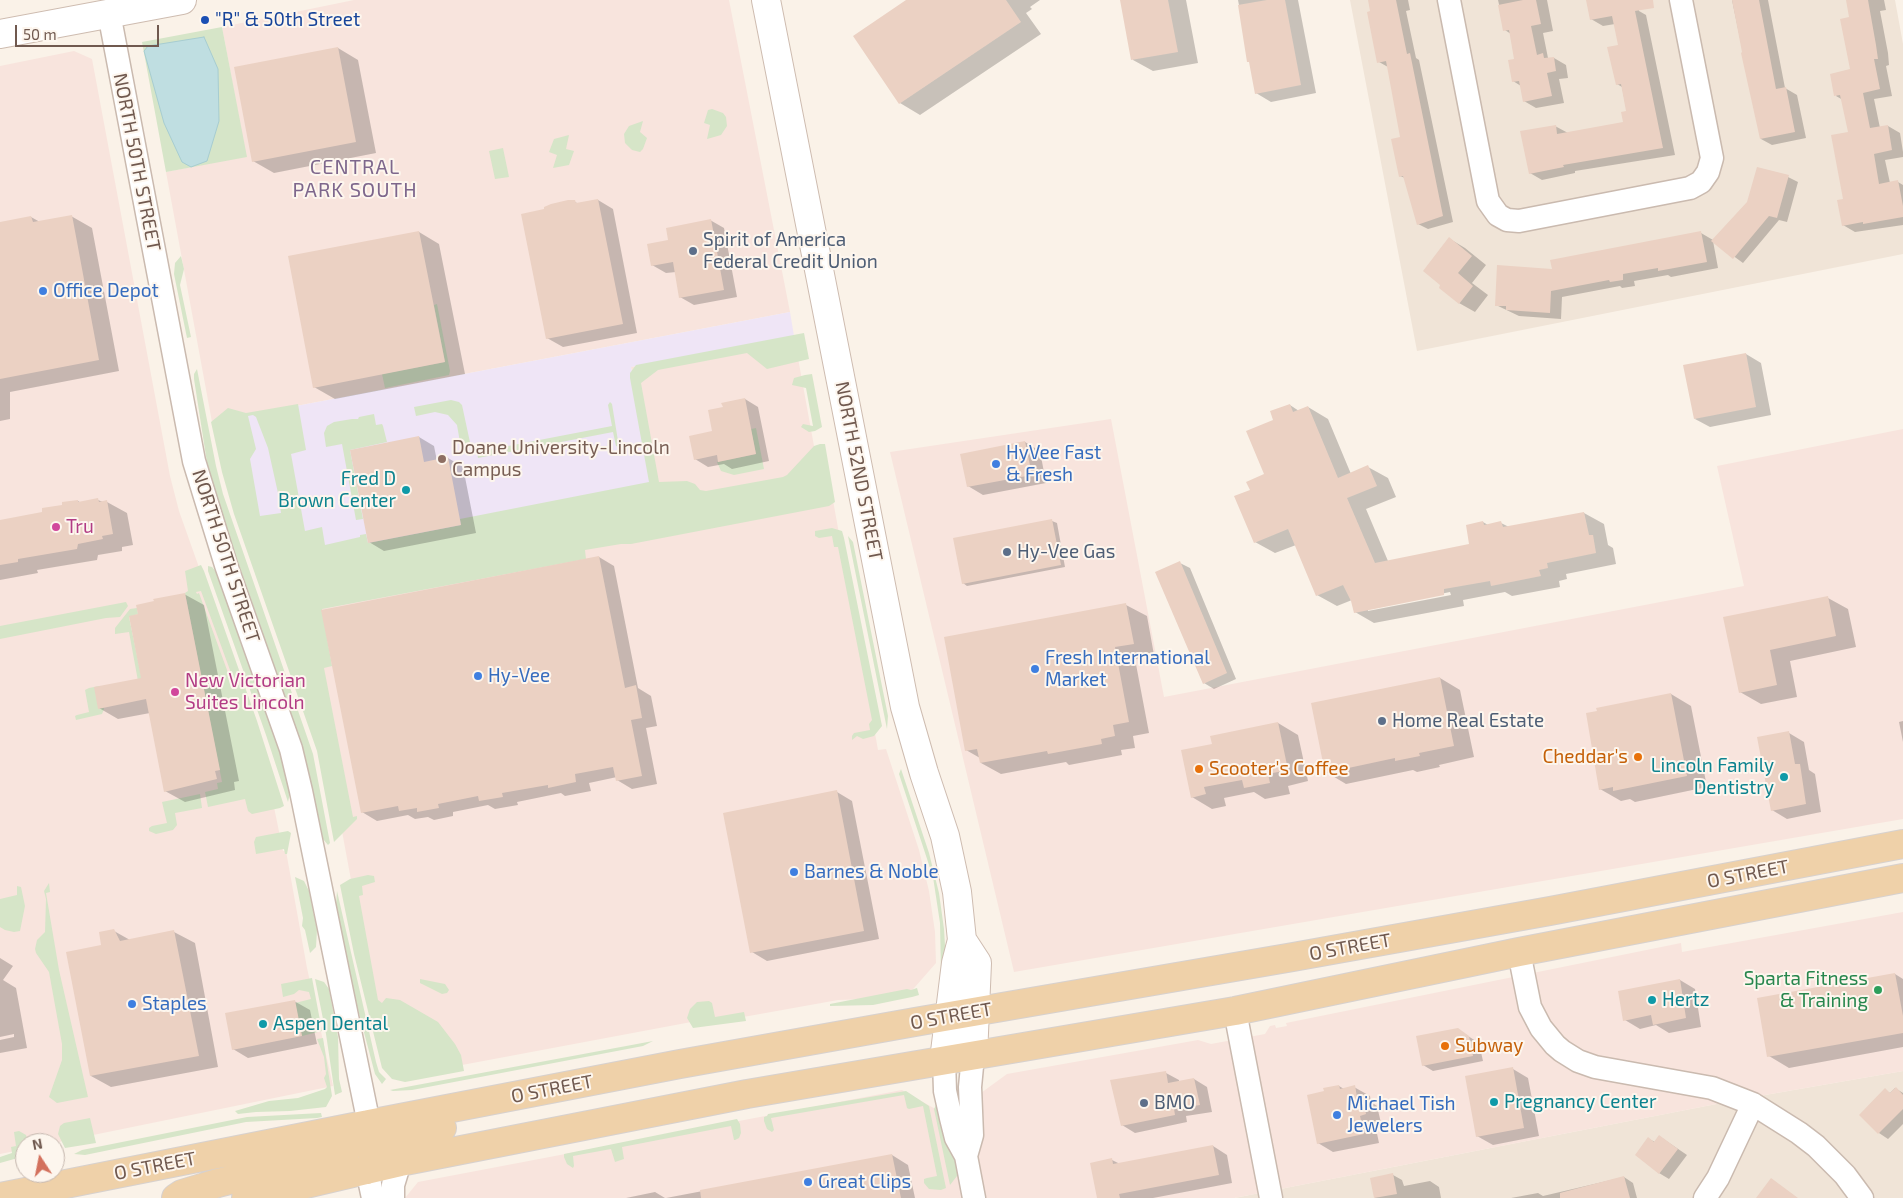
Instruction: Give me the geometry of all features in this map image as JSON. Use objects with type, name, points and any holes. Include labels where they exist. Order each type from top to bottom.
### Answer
[{"type":"main road","name":"O STREET","points":[[0,1197],[599,1080],[1550,911],[1903,844]]},
{"type":"main road","name":"O STREET","points":[[246,1198],[400,1162],[747,1094],[1235,1011],[1519,952],[1903,878]]},
{"type":"main road","points":[[367,1170],[380,1149],[388,1142],[402,1137],[531,1108],[599,1080]]},
{"type":"main road","points":[[176,1198],[182,1194],[218,1183],[341,1152],[362,1137],[369,1124]]},
{"type":"street","points":[[0,34],[182,0]]},
{"type":"street","name":"NORTH 52ND STREET","points":[[766,0],[900,680],[915,744],[945,836],[954,872],[958,892],[962,940],[977,963],[963,1014],[944,1060]]},
{"type":"street","points":[[1449,0],[1488,201],[1498,215],[1508,220],[1519,221],[1690,188],[1702,182],[1708,172],[1712,158],[1681,0]]},
{"type":"street","name":"NORTH 50TH STREET","points":[[109,14],[194,461],[226,565],[291,749],[369,1124]]},
{"type":"street","points":[[1519,952],[1530,1007],[1541,1028],[1562,1051],[1578,1060],[1607,1070],[1712,1088],[1753,1104],[1800,1132],[1845,1175],[1862,1198]]},
{"type":"street","points":[[1235,1011],[1271,1198]]},
{"type":"street","name":"NORTH 52ND STREET","points":[[963,1014],[973,1056]]},
{"type":"street","points":[[966,1156],[972,1135],[970,1087],[973,1056]]},
{"type":"street","points":[[944,1060],[946,1091],[951,1118],[956,1138],[966,1156],[974,1198]]},
{"type":"street","points":[[1706,1198],[1718,1178],[1753,1104]]},
{"type":"street","points":[[393,1198],[393,1185],[400,1162]]},
{"type":"street","points":[[367,1170],[373,1198]]},
{"type":"shaded area","points":[[354,0],[729,0],[790,312],[212,422],[166,172],[246,156],[222,27]]},
{"type":"shaded area","points":[[1350,0],[1895,0],[1903,44],[1903,254],[1417,351]]},
{"type":"shaded area","points":[[74,51],[92,59],[170,476],[179,511],[246,700],[267,773],[283,851],[286,851],[307,968],[333,1086],[65,1141],[65,1133],[15,1133],[15,1151],[0,1154],[0,66]]},
{"type":"shaded area","name":"Doane University-Lincoln Campus","points":[[790,312],[794,336],[631,367],[656,498],[261,572],[228,419]]},
{"type":"shaded area","points":[[794,336],[818,468],[827,467],[878,750],[886,749],[919,850],[929,891],[935,932],[936,963],[908,995],[838,1000],[721,1021],[702,1020],[462,1065],[375,1009],[328,756],[261,572],[656,498],[631,367]]},
{"type":"shaded area","points":[[1111,419],[1164,697],[1744,586],[1717,466],[1903,429],[1903,819],[1014,972],[890,452]]},
{"type":"shaded area","points":[[1903,912],[1903,1071],[1742,1099],[1234,1198],[405,1198],[418,1182],[902,1090],[951,1118],[970,1101],[1007,1074],[1198,1040],[1211,1044],[1265,1034],[1270,1026],[1275,1025],[1276,1028],[1287,1026],[1286,1023],[1681,943],[1682,952]]},
{"type":"shaded area","points":[[1903,1071],[1903,1198],[1234,1198],[1742,1099]]},
{"type":"green space","points":[[222,27],[247,157],[166,172],[142,42]]},
{"type":"green space","points":[[712,109],[723,113],[726,117],[727,126],[721,135],[707,139],[710,125],[704,123],[708,110]]},
{"type":"green space","points":[[643,121],[640,132],[647,138],[640,152],[632,150],[625,143],[624,134],[629,126]]},
{"type":"green space","points":[[569,135],[566,149],[574,151],[569,165],[553,168],[557,155],[549,152],[554,139]]},
{"type":"green space","points":[[503,148],[509,177],[495,179],[489,151]]},
{"type":"green space","points":[[181,256],[184,269],[180,285],[191,337],[187,338],[174,274],[175,263]]},
{"type":"green space","points":[[437,304],[450,371],[449,375],[385,388],[382,374],[445,362],[434,305]]},
{"type":"green space","points":[[804,333],[809,359],[767,369],[747,353],[658,370],[641,383],[659,482],[687,481],[695,484],[700,490],[706,491],[783,477],[814,446],[825,444],[835,502],[829,506],[631,544],[585,550],[586,559],[322,609],[332,666],[324,668],[353,817],[357,816],[357,819],[334,842],[317,751],[234,514],[211,422],[228,408],[246,413],[298,404],[306,450],[291,454],[305,531],[322,527],[325,545],[366,534],[368,543],[461,525],[460,519],[649,482],[630,378],[630,373],[636,365]],"holes":[[[253,415],[256,417],[268,448],[281,513],[260,516],[250,459],[256,449],[248,416]]]},
{"type":"green space","points":[[197,369],[223,494],[313,754],[330,843],[328,845],[323,839],[303,749],[231,542],[208,469],[194,379]]},
{"type":"green space","points":[[812,374],[822,427],[809,432],[801,427],[803,424],[813,426],[806,388],[792,385],[794,378]]},
{"type":"green space","points":[[451,400],[462,405],[471,447],[461,448],[457,425],[448,415],[435,412],[416,416],[414,407]]},
{"type":"green space","points":[[610,402],[612,404],[619,447],[616,446],[613,432],[478,458],[477,452],[612,426],[608,405]]},
{"type":"green space","points":[[374,414],[376,425],[382,424],[383,426],[387,442],[350,450],[363,519],[356,520],[342,444],[326,447],[324,433],[327,426],[334,422],[358,419],[359,417]]},
{"type":"green space","points":[[756,428],[764,469],[734,475],[721,471],[717,462],[756,454],[751,429]]},
{"type":"green space","points":[[832,528],[842,531],[844,538],[882,726],[874,736],[863,739],[857,736],[852,740],[852,736],[854,733],[870,730],[869,724],[872,720],[838,547],[834,547],[832,536],[819,538],[815,536],[815,531]]},
{"type":"green space","points":[[848,536],[853,542],[888,716],[887,729]]},
{"type":"green space","points":[[201,565],[204,571],[257,721],[284,806],[280,808],[252,814],[248,811],[245,799],[208,807],[205,792],[218,789],[217,783],[222,782],[185,593],[188,591],[185,571]],"holes":[[[201,591],[234,681],[239,680],[239,685],[231,686],[231,681],[199,593],[197,594],[196,592]]]},
{"type":"green space","points":[[208,566],[212,567],[218,574],[280,753],[290,793],[288,802],[208,571]]},
{"type":"green space","points":[[126,602],[128,606],[120,617],[106,618],[0,639],[0,626]]},
{"type":"green space","points":[[137,608],[138,614],[129,617],[142,680],[138,681],[129,632],[115,634],[115,628],[130,609]]},
{"type":"green space","points":[[99,686],[104,709],[102,714],[76,720],[75,716],[89,712],[85,690]]},
{"type":"green space","points":[[901,769],[929,853],[939,893],[946,962],[941,973],[940,923],[933,877],[899,774]]},
{"type":"green space","points":[[200,794],[202,808],[175,813],[177,825],[173,830],[156,834],[149,831],[149,828],[152,826],[167,823],[162,802]]},
{"type":"green space","points":[[288,831],[291,833],[287,854],[285,854],[284,849],[256,854],[254,842],[256,837]]},
{"type":"green space","points":[[368,875],[374,876],[375,882],[362,886],[363,895],[359,896],[378,1000],[382,1003],[386,998],[400,1000],[438,1022],[461,1055],[464,1071],[405,1082],[392,1079],[382,1068],[354,954],[340,885],[350,879]]},
{"type":"green space","points":[[295,877],[304,881],[309,891],[317,930],[316,947],[310,953],[305,930],[302,926],[303,918]]},
{"type":"green space","points":[[49,883],[50,892],[46,893],[59,970],[88,1097],[57,1103],[49,1097],[62,1060],[62,1044],[49,972],[35,949],[37,940],[45,932],[46,899],[44,891]]},
{"type":"green space","points":[[17,886],[21,887],[25,906],[20,931],[14,932],[0,927],[0,899],[17,895]]},
{"type":"green space","points":[[337,891],[376,1062],[379,1072],[386,1079],[382,1084],[375,1074],[356,1002],[336,905]]},
{"type":"green space","points":[[312,978],[322,1031],[302,1036],[295,1003],[311,999],[309,992],[299,990],[294,994],[283,997],[281,984]]},
{"type":"green space","points":[[315,979],[324,982],[329,989],[338,1037],[339,1079],[342,1092],[335,1095],[326,1034]]},
{"type":"green space","points":[[420,979],[445,984],[449,990],[447,993],[442,994],[420,983]]},
{"type":"green space","points":[[917,988],[919,995],[912,997],[873,1005],[830,1006],[830,1004]]},
{"type":"green space","points":[[709,1001],[712,1003],[715,1017],[744,1012],[746,1021],[693,1028],[687,1018],[690,1009],[697,1002]]},
{"type":"green space","points":[[323,1038],[332,1096],[326,1107],[238,1114],[235,1111],[269,1101],[298,1098],[325,1089],[327,1087],[324,1078],[326,1074],[324,1057],[317,1039]]},
{"type":"green space","points":[[653,1041],[643,1046],[412,1090],[390,1090]]},
{"type":"green space","points":[[906,1091],[929,1106],[946,1188],[941,1190],[929,1189],[924,1183],[924,1179],[937,1176],[923,1106],[907,1108],[904,1095],[771,1118],[774,1130],[772,1132],[767,1129],[764,1121],[764,1117],[768,1114]]},
{"type":"green space","points":[[937,1103],[957,1168],[957,1176],[950,1185],[934,1109]]},
{"type":"green space","points":[[321,1113],[322,1117],[317,1118],[246,1122],[85,1155],[74,1154],[82,1150],[247,1117]]},
{"type":"green space","points":[[90,1118],[96,1143],[65,1148],[65,1133],[58,1133],[60,1126],[64,1123]]},
{"type":"green space","points":[[737,1119],[740,1124],[741,1133],[739,1138],[735,1140],[731,1126],[622,1147],[624,1159],[615,1162],[611,1149],[573,1156],[573,1168],[567,1164],[564,1157],[564,1154]]},
{"type":"green space","points":[[15,1146],[15,1159],[0,1163],[0,1157],[12,1153],[11,1147]]},
{"type":"water","points":[[204,37],[218,69],[219,121],[207,161],[191,167],[182,162],[164,123],[144,51],[148,46]]},
{"type":"building","points":[[906,0],[1006,0],[1021,22],[899,104],[853,36]]},
{"type":"building","points":[[1120,0],[1168,0],[1178,52],[1131,60]]},
{"type":"building","points":[[1267,0],[1285,0],[1301,85],[1255,94],[1249,62],[1247,62],[1238,5]]},
{"type":"building","points":[[1368,0],[1396,0],[1407,54],[1410,53],[1443,216],[1417,225],[1403,176],[1399,177],[1391,139],[1400,137],[1386,61],[1377,63],[1367,12],[1370,11]]},
{"type":"building","points":[[1523,0],[1536,0],[1541,24],[1531,26],[1537,55],[1543,53],[1544,58],[1554,57],[1556,71],[1547,73],[1552,96],[1523,102],[1519,81],[1512,82],[1508,60],[1514,59],[1509,30],[1503,31],[1498,5]]},
{"type":"building","points":[[1586,0],[1653,0],[1654,8],[1635,11],[1663,148],[1563,165],[1564,167],[1529,174],[1520,131],[1556,125],[1557,134],[1623,122],[1621,112],[1626,111],[1621,84],[1616,85],[1607,47],[1618,45],[1612,16],[1590,20]]},
{"type":"building","points":[[1732,0],[1759,0],[1776,89],[1786,87],[1795,132],[1760,139],[1741,53]]},
{"type":"building","points":[[1846,0],[1868,0],[1878,59],[1874,59],[1880,89],[1863,93],[1870,128],[1888,125],[1892,150],[1874,154],[1879,184],[1898,180],[1903,217],[1842,226],[1837,200],[1843,199],[1831,135],[1848,132],[1840,95],[1834,96],[1830,74],[1850,69],[1840,19],[1849,17]]},
{"type":"building","points":[[338,47],[356,142],[252,162],[234,67]]},
{"type":"building","points":[[1757,167],[1789,175],[1777,218],[1769,216],[1733,259],[1711,241],[1747,202]]},
{"type":"building","points":[[598,199],[623,324],[546,339],[521,214],[544,209],[544,207],[551,204],[568,200],[575,200],[576,203]]},
{"type":"building","name":"Office Depot","points":[[72,215],[99,360],[0,379],[0,222],[31,216],[33,222]]},
{"type":"building","name":"Spirit of America Federal Credit Union","points":[[711,219],[724,290],[679,298],[673,262],[651,266],[647,244],[668,240],[666,228]]},
{"type":"building","points":[[419,231],[445,362],[313,388],[288,256]]},
{"type":"building","points":[[1701,231],[1707,262],[1658,271],[1658,268],[1623,274],[1623,280],[1610,282],[1609,280],[1551,291],[1550,313],[1506,310],[1506,306],[1495,306],[1497,265],[1552,269],[1550,260]]},
{"type":"building","points":[[1449,237],[1472,256],[1458,273],[1473,286],[1459,304],[1439,288],[1440,285],[1423,271]]},
{"type":"building","points":[[1746,353],[1756,407],[1694,419],[1683,365]]},
{"type":"building","points":[[745,398],[756,454],[718,462],[717,455],[694,460],[689,436],[712,431],[708,410],[723,407],[721,403]]},
{"type":"building","points":[[1290,404],[1293,412],[1308,406],[1338,478],[1368,465],[1377,486],[1347,498],[1375,563],[1469,544],[1466,525],[1483,521],[1484,525],[1501,521],[1503,527],[1584,512],[1589,535],[1593,535],[1596,553],[1547,563],[1548,568],[1539,570],[1541,576],[1491,586],[1490,581],[1444,589],[1444,595],[1354,613],[1351,601],[1343,585],[1316,596],[1288,529],[1254,543],[1234,496],[1250,490],[1246,482],[1264,474],[1246,431],[1273,420],[1270,411]]},
{"type":"building","name":"Fred D Brown Center","points":[[419,436],[424,462],[448,457],[461,525],[368,543],[350,450]]},
{"type":"building","name":"HyVee Fast & Fresh","points":[[1025,441],[1032,475],[967,487],[960,454]]},
{"type":"building","name":"Tru","points":[[98,498],[99,502],[107,500],[113,534],[102,536],[103,539],[78,544],[77,549],[18,559],[18,562],[0,565],[0,520],[42,512],[42,508],[62,505],[62,502],[78,500],[78,502]]},
{"type":"building","name":"Hy-Vee Gas","points":[[1052,519],[1061,565],[962,584],[953,538]]},
{"type":"building","name":"Hy-Vee","points":[[599,556],[625,688],[636,685],[642,718],[631,720],[642,776],[616,781],[613,767],[575,774],[576,782],[548,788],[548,785],[502,793],[503,797],[479,801],[478,796],[438,804],[439,808],[417,812],[417,808],[399,811],[398,806],[361,813],[321,610]]},
{"type":"building","points":[[1180,561],[1227,673],[1203,684],[1155,572]]},
{"type":"building","name":"New Victorian Suites Lincoln","points":[[185,593],[220,770],[215,771],[217,779],[164,792],[146,699],[98,709],[94,687],[141,678],[129,616],[138,614],[136,605],[154,601],[153,599]]},
{"type":"building","points":[[1828,596],[1836,636],[1770,650],[1777,685],[1739,693],[1723,617]]},
{"type":"building","name":"Fresh International Market","points":[[1126,603],[1134,644],[1115,647],[1129,722],[1113,725],[1115,736],[1101,739],[1102,744],[1048,754],[1047,751],[980,763],[977,749],[965,751],[944,637]]},
{"type":"building","name":"Home Real Estate","points":[[1440,677],[1454,746],[1419,753],[1420,756],[1395,761],[1395,758],[1325,773],[1311,703]]},
{"type":"building","name":"Cheddar's","points":[[1671,693],[1687,776],[1613,791],[1613,787],[1599,790],[1586,713],[1597,711],[1596,708]]},
{"type":"building","points":[[1278,722],[1288,770],[1268,774],[1270,783],[1244,788],[1242,780],[1204,787],[1206,794],[1191,798],[1181,750],[1212,744],[1210,736]]},
{"type":"building","name":"Lincoln Family Dentistry","points":[[1789,731],[1795,764],[1800,764],[1806,804],[1771,811],[1757,737]]},
{"type":"building","name":"Barnes & Noble","points":[[837,790],[864,931],[750,953],[723,813]]},
{"type":"building","name":"Staples","points":[[114,929],[120,941],[174,930],[199,1056],[90,1076],[66,952],[101,945],[99,932]]},
{"type":"building","points":[[1895,973],[1903,1016],[1903,1033],[1767,1057],[1757,998]]},
{"type":"building","name":"Hertz","points":[[1680,979],[1686,1018],[1653,1025],[1651,1015],[1623,1021],[1618,991]]},
{"type":"building","name":"Aspen Dental","points":[[295,1000],[302,1036],[232,1050],[225,1013]]},
{"type":"building","name":"Subway","points":[[1458,1028],[1469,1036],[1473,1056],[1422,1066],[1416,1036]]},
{"type":"building","name":"Pregnancy Center","points":[[1513,1067],[1524,1128],[1476,1137],[1465,1076]]},
{"type":"building","name":"BMO","points":[[1166,1071],[1168,1083],[1194,1078],[1200,1105],[1174,1109],[1175,1115],[1121,1126],[1110,1080]]},
{"type":"building","name":"Michael Tish Jewelers","points":[[1339,1085],[1340,1089],[1355,1085],[1357,1097],[1362,1096],[1366,1114],[1360,1116],[1364,1134],[1317,1144],[1307,1095],[1324,1091],[1323,1088]]},
{"type":"building","points":[[1896,1087],[1903,1095],[1903,1109],[1878,1134],[1859,1115],[1885,1088],[1890,1093]]},
{"type":"building","points":[[1659,1135],[1678,1149],[1659,1174],[1635,1155],[1648,1137],[1654,1142]]},
{"type":"building","points":[[1213,1145],[1219,1175],[1119,1194],[1120,1198],[1097,1198],[1090,1163],[1112,1158],[1113,1164]]},
{"type":"building","points":[[892,1154],[901,1198],[701,1198],[700,1190]]},
{"type":"building","points":[[1393,1173],[1397,1194],[1374,1198],[1370,1178]]},
{"type":"building","points":[[1624,1176],[1630,1198],[1560,1198],[1560,1193]]},
{"type":"building","points":[[1771,1178],[1798,1198],[1756,1198]]},
{"type":"place","name":"\"R\" & 50th Street","points":[[205,20]]},
{"type":"place","name":"Spirit of America Federal Credit Union","points":[[693,251]]},
{"type":"place","name":"Office Depot","points":[[43,291]]},
{"type":"place","name":"Doane University-Lincoln Campus","points":[[442,459]]},
{"type":"place","name":"HyVee Fast & Fresh","points":[[996,464]]},
{"type":"place","name":"Fred D Brown Center","points":[[406,490]]},
{"type":"place","name":"Tru","points":[[56,527]]},
{"type":"place","name":"Hy-Vee Gas","points":[[1007,552]]},
{"type":"place","name":"Fresh International Market","points":[[1035,669]]},
{"type":"place","name":"Hy-Vee","points":[[478,676]]},
{"type":"place","name":"New Victorian Suites Lincoln","points":[[175,692]]},
{"type":"place","name":"Home Real Estate","points":[[1382,721]]},
{"type":"place","name":"Cheddar's","points":[[1638,757]]},
{"type":"place","name":"Scooter's Coffee","points":[[1199,769]]},
{"type":"place","name":"Lincoln Family Dentistry","points":[[1784,777]]},
{"type":"place","name":"Barnes & Noble","points":[[794,872]]},
{"type":"place","name":"Sparta Fitness & Training","points":[[1878,990]]},
{"type":"place","name":"Hertz","points":[[1652,1000]]},
{"type":"place","name":"Staples","points":[[132,1004]]},
{"type":"place","name":"Aspen Dental","points":[[263,1024]]},
{"type":"place","name":"Subway","points":[[1445,1046]]},
{"type":"place","name":"Pregnancy Center","points":[[1494,1102]]},
{"type":"place","name":"BMO","points":[[1144,1103]]},
{"type":"place","name":"Michael Tish Jewelers","points":[[1337,1115]]},
{"type":"place","name":"Great Clips","points":[[808,1182]]},
{"type":"district","name":"CENTRAL PARK SOUTH","points":[[355,178]]}]
